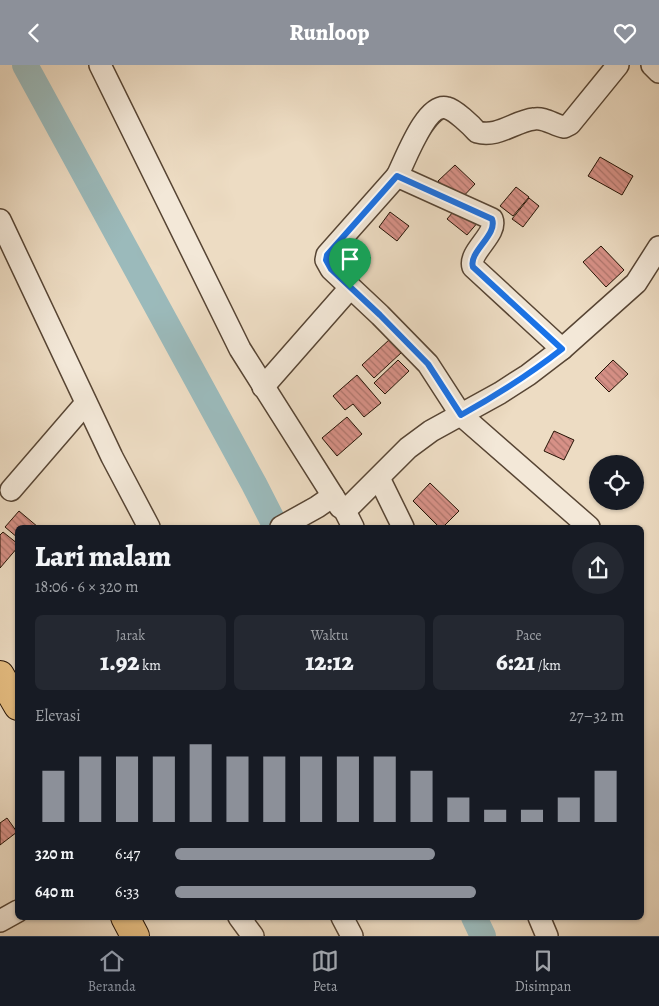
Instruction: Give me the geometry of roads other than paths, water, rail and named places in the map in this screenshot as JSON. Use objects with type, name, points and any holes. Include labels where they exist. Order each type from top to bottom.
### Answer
[{"type":"highway","points":[[0,675],[15,702]]},
{"type":"highway","points":[[127,920],[135,936]]},
{"type":"street","points":[[100,65],[240,349],[337,510]]},
{"type":"street","points":[[587,525],[461,415],[428,364],[380,315],[350,289],[331,269],[326,260],[327,255],[397,176],[421,126],[434,111],[442,107],[449,108],[477,132],[482,133],[499,131],[540,118],[564,127],[570,124],[618,65]]},
{"type":"street","points":[[652,65],[659,73]]},
{"type":"street","points":[[397,176],[492,219],[493,226],[473,260],[473,267],[562,349]]},
{"type":"street","points":[[0,220],[112,457],[149,525]]},
{"type":"street","points":[[288,525],[348,507],[408,448],[431,431],[507,389],[562,349],[636,283],[659,247]]},
{"type":"street","points":[[263,387],[350,289]]},
{"type":"street","points":[[11,490],[86,403]]},
{"type":"street","points":[[378,478],[403,525]]},
{"type":"street","points":[[0,921],[15,913]]},
{"type":"street","points":[[240,920],[253,936]]},
{"type":"street","points":[[344,920],[352,936]]},
{"type":"street","points":[[540,920],[547,936]]},
{"type":"waterway","points":[[25,65],[275,525]]},
{"type":"waterway","points":[[475,920],[483,936]]}]
